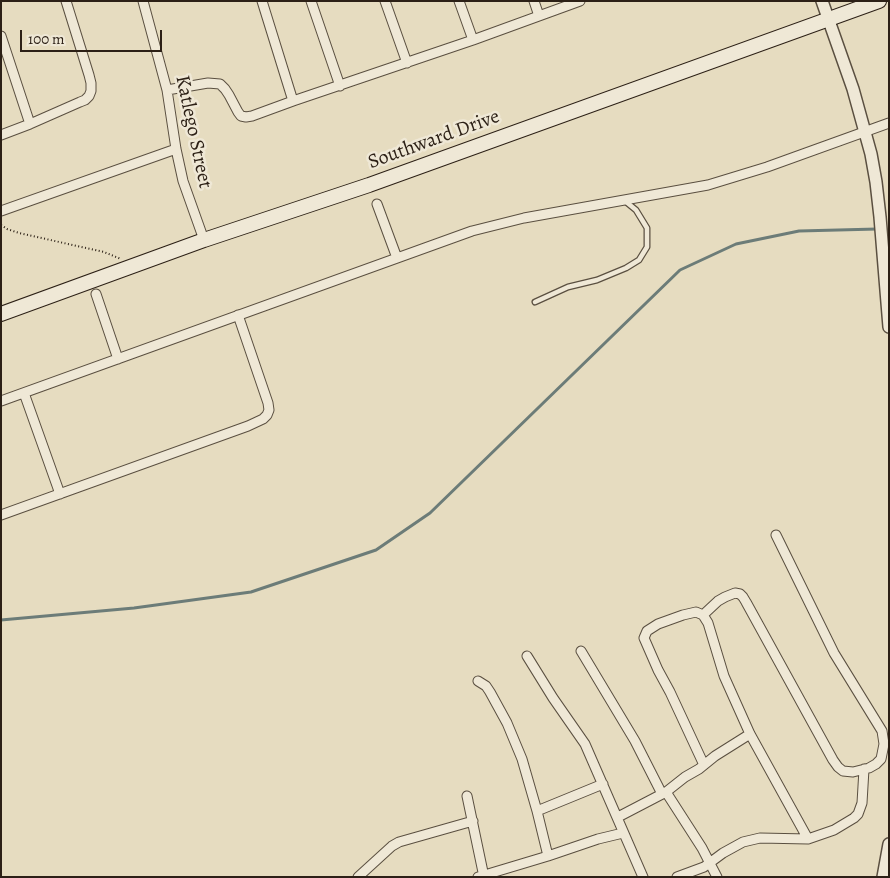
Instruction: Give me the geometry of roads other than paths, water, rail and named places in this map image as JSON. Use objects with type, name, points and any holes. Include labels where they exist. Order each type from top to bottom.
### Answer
[{"type":"main road","name":"Southward Drive","points":[[1,314],[204,240],[369,185],[879,1]]},
{"type":"street","points":[[1,134],[30,124],[85,100],[91,91],[89,75],[66,1]]},
{"type":"street","name":"Katlego Street","points":[[143,1],[167,90],[182,181],[204,240]]},
{"type":"street","points":[[262,1],[293,101]]},
{"type":"street","points":[[310,1],[340,86]]},
{"type":"street","points":[[385,1],[407,63]]},
{"type":"street","points":[[459,1],[473,40]]},
{"type":"street","points":[[534,1],[540,16]]},
{"type":"street","points":[[167,90],[208,83],[220,84],[229,94],[241,116],[246,117],[407,63],[580,1]]},
{"type":"street","points":[[822,1],[853,89],[874,166],[889,327]]},
{"type":"street","points":[[1,36],[30,124]]},
{"type":"street","points":[[1,401],[481,228],[524,218],[708,185],[760,169],[889,123]]},
{"type":"street","points":[[1,211],[176,149]]},
{"type":"street","points":[[377,204],[397,258]]},
{"type":"street","points":[[96,294],[118,359]]},
{"type":"street","points":[[1,515],[248,426],[267,415],[269,410],[268,403],[238,315]]},
{"type":"street","points":[[24,393],[60,494]]},
{"type":"street","points":[[704,615],[718,601],[730,594],[740,594],[833,760],[843,771],[853,772],[876,764],[880,759],[884,744],[882,731],[834,653],[776,535]]},
{"type":"street","points":[[704,765],[644,638],[647,631],[658,624],[698,612],[704,615],[708,623],[724,676],[750,734],[808,839]]},
{"type":"street","points":[[581,651],[664,793],[710,863],[717,877]]},
{"type":"street","points":[[527,656],[553,698],[586,744],[643,877]]},
{"type":"street","points":[[478,681],[486,686],[490,692],[507,723],[522,759],[548,856]]},
{"type":"street","points":[[618,817],[664,793],[721,752],[750,734]]},
{"type":"street","points":[[677,877],[710,863],[723,852],[743,842],[760,838],[808,839],[834,830],[858,814],[862,803],[864,769]]},
{"type":"street","points":[[537,811],[602,784]]},
{"type":"street","points":[[467,796],[482,876],[623,832]]},
{"type":"street","points":[[358,877],[392,846],[399,842],[472,821]]},
{"type":"street","points":[[883,877],[888,851]]},
{"type":"lane","points":[[535,302],[568,288],[597,280],[626,268],[639,260],[648,247],[646,228],[636,210],[624,200]]},
{"type":"waterway","points":[[1,620],[134,608],[251,592],[376,550],[430,513],[680,270],[736,244],[799,231],[877,229]]}]
